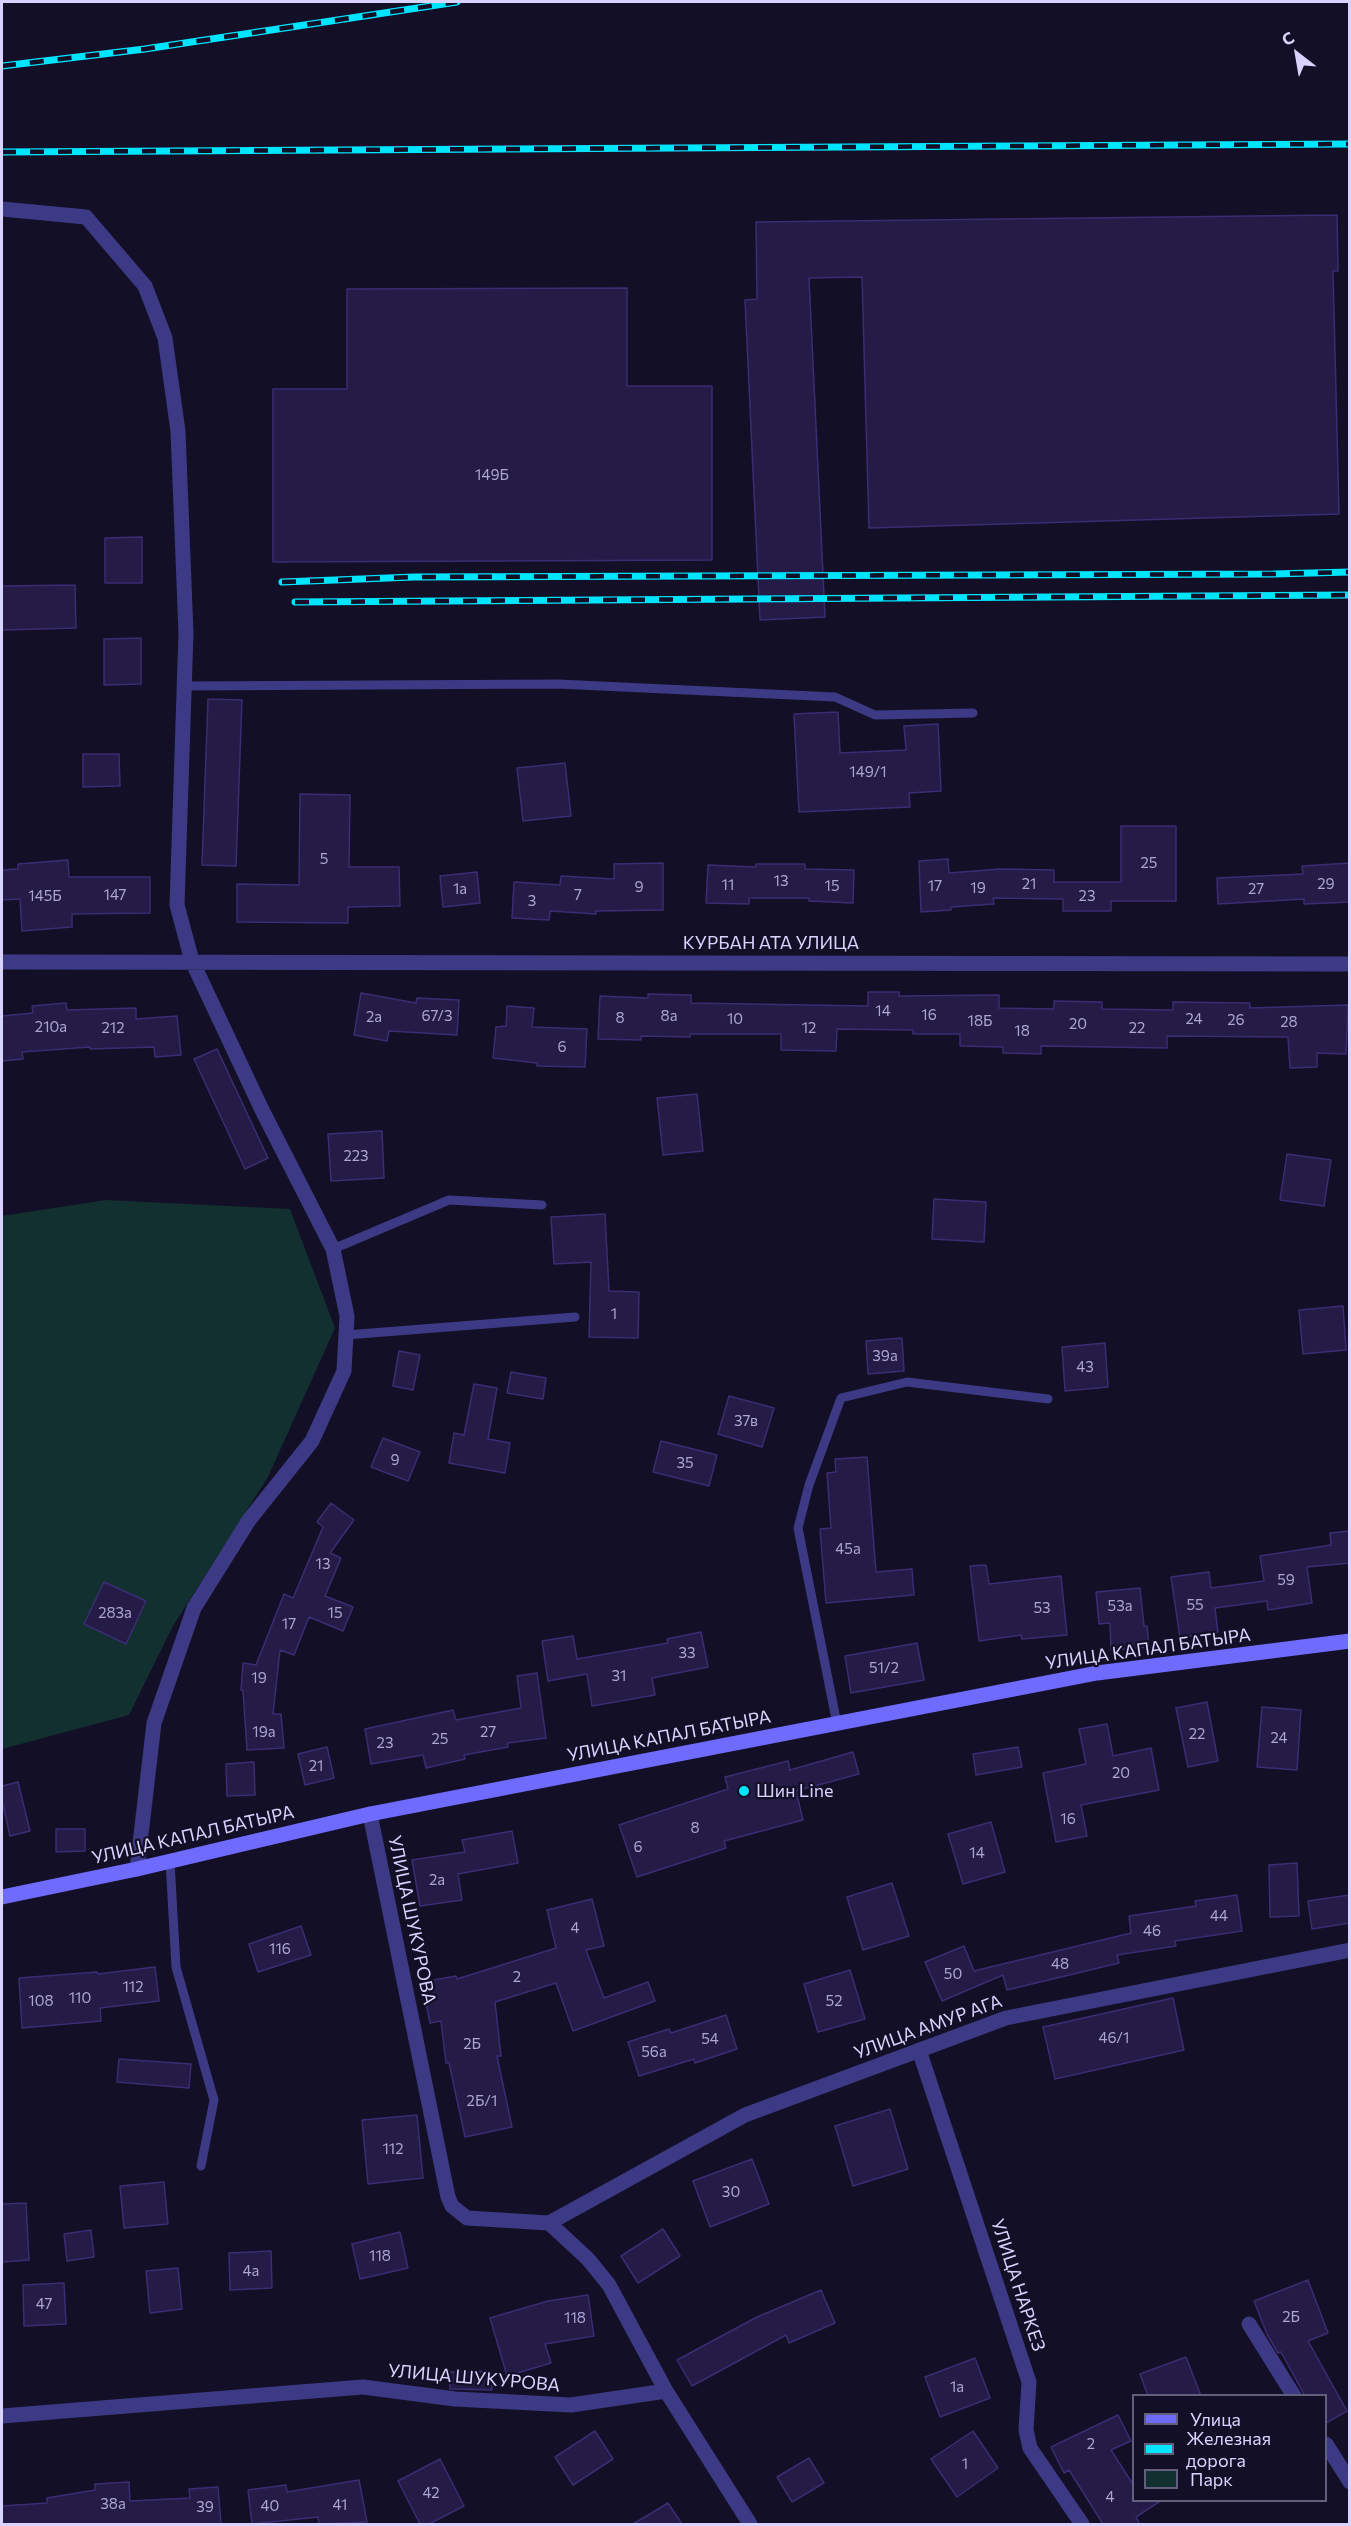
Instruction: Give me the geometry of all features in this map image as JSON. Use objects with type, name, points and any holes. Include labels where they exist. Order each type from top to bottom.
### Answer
[{"type":"main road","name":"УЛИЦА КАПАЛ БАТЫРА","points":[[2,1897],[170,1862],[370,1814],[1097,1673],[1350,1641]]},
{"type":"street","points":[[2,209],[86,217],[145,286],[165,338],[178,430],[186,633],[177,904],[192,962],[262,1110],[333,1249],[347,1316],[344,1371],[312,1441],[249,1520],[194,1608],[154,1723],[137,1869]]},
{"type":"street","name":"КУРБАН АТА УЛИЦА","points":[[2,962],[1350,964]]},
{"type":"street","name":"УЛИЦА ШУКУРОВА","points":[[370,1814],[448,2197],[452,2206],[467,2218],[549,2223]]},
{"type":"street","name":"УЛИЦА АМУР АГА","points":[[549,2223],[745,2115],[1006,2018],[1350,1950]]},
{"type":"street","name":"УЛИЦА НАРКЕЗ","points":[[919,2050],[1029,2382],[1026,2430],[1030,2448],[1082,2524]]},
{"type":"street","points":[[549,2223],[588,2259],[609,2285],[666,2391],[750,2524]]},
{"type":"street","points":[[1249,2324],[1293,2394]]},
{"type":"street","name":"УЛИЦА ШУКУРОВА","points":[[2,2416],[363,2387],[455,2399],[571,2405],[666,2391]]},
{"type":"street","points":[[1327,2446],[1350,2482]]},
{"type":"lane","points":[[184,686],[558,684],[835,697],[875,715],[973,712]]},
{"type":"lane","points":[[333,1249],[449,1200],[542,1205]]},
{"type":"lane","points":[[346,1335],[575,1317]]},
{"type":"lane","points":[[837,1724],[798,1528],[809,1485],[841,1398],[907,1382],[1048,1400]]},
{"type":"lane","points":[[170,1862],[176,1966],[214,2100],[201,2166]]},
{"type":"green space","points":[[106,1200],[290,1209],[335,1328],[268,1477],[173,1626],[129,1715],[2,1749],[2,1216]]},
{"type":"building","points":[[1337,215],[1338,271],[1333,271],[1339,514],[869,528],[862,277],[809,278],[825,617],[760,620],[745,300],[757,299],[756,222]]},
{"type":"building","points":[[627,288],[627,386],[712,386],[712,560],[273,562],[273,389],[347,389],[347,289]]},
{"type":"building","points":[[142,537],[142,583],[105,583],[105,538]]},
{"type":"building","points":[[75,585],[76,628],[2,630],[2,586]]},
{"type":"building","points":[[141,638],[141,684],[104,685],[104,639]]},
{"type":"building","points":[[208,699],[242,700],[236,866],[202,865]]},
{"type":"building","points":[[838,712],[840,753],[906,750],[904,726],[938,724],[941,791],[909,793],[910,807],[799,812],[794,714]]},
{"type":"building","points":[[83,754],[119,754],[120,786],[83,787]]},
{"type":"building","points":[[565,763],[571,816],[523,821],[517,768]]},
{"type":"building","points":[[300,794],[350,795],[349,867],[399,867],[400,906],[348,907],[348,923],[237,922],[237,884],[299,885]]},
{"type":"building","points":[[1121,826],[1176,826],[1176,901],[1111,901],[1111,911],[1063,911],[1063,899],[993,898],[994,904],[921,912],[919,861],[948,859],[949,873],[1001,869],[1054,870],[1054,882],[1121,882]]},
{"type":"building","points":[[68,860],[69,877],[150,877],[150,913],[72,914],[72,927],[22,931],[20,899],[2,900],[2,870],[18,869],[18,864]]},
{"type":"building","points":[[663,863],[663,910],[596,911],[596,914],[550,911],[549,920],[512,918],[514,882],[560,885],[561,876],[614,879],[614,864]]},
{"type":"building","points":[[1350,863],[1350,902],[1304,904],[1304,899],[1218,904],[1217,878],[1303,874],[1302,866]]},
{"type":"building","points":[[756,864],[805,864],[805,869],[854,870],[853,903],[809,901],[809,898],[749,898],[749,904],[706,903],[708,865],[756,867]]},
{"type":"building","points":[[477,872],[480,903],[443,907],[440,876]]},
{"type":"building","points":[[868,992],[899,992],[899,996],[999,995],[999,1008],[1054,1009],[1054,1001],[1102,1002],[1102,1009],[1173,1010],[1173,1002],[1250,1003],[1250,1008],[1348,1005],[1346,1054],[1317,1053],[1317,1067],[1290,1068],[1288,1037],[1167,1036],[1167,1048],[1041,1046],[1041,1054],[1003,1053],[1003,1047],[960,1046],[960,1034],[913,1034],[913,1030],[837,1029],[836,1051],[781,1050],[781,1034],[690,1034],[690,1037],[641,1036],[641,1040],[598,1039],[600,996],[648,998],[648,994],[691,995],[691,1003],[868,1006]]},
{"type":"building","points":[[361,993],[416,1003],[417,998],[459,1000],[457,1035],[389,1031],[387,1041],[354,1035]]},
{"type":"building","points":[[66,1003],[67,1010],[136,1008],[136,1019],[177,1016],[181,1055],[155,1057],[154,1047],[90,1049],[90,1047],[22,1052],[23,1059],[2,1061],[2,1016],[33,1013],[32,1006]]},
{"type":"building","points":[[507,1006],[534,1008],[532,1027],[587,1029],[585,1067],[537,1066],[537,1063],[493,1058],[496,1027],[506,1026]]},
{"type":"building","points":[[217,1049],[268,1158],[245,1169],[194,1059]]},
{"type":"building","points":[[697,1094],[703,1151],[663,1155],[657,1098]]},
{"type":"building","points":[[382,1131],[384,1178],[331,1181],[328,1134]]},
{"type":"building","points":[[1287,1154],[1331,1160],[1324,1206],[1280,1200]]},
{"type":"building","points":[[934,1199],[986,1202],[984,1242],[932,1239]]},
{"type":"building","points":[[605,1214],[609,1291],[639,1292],[638,1338],[589,1337],[591,1262],[554,1264],[551,1217]]},
{"type":"building","points":[[1343,1306],[1346,1350],[1303,1354],[1299,1310]]},
{"type":"building","points":[[902,1338],[904,1371],[868,1374],[866,1341]]},
{"type":"building","points":[[1105,1343],[1108,1387],[1065,1391],[1062,1347]]},
{"type":"building","points":[[399,1351],[420,1355],[413,1390],[393,1386]]},
{"type":"building","points":[[511,1372],[546,1378],[543,1399],[507,1393]]},
{"type":"building","points":[[474,1384],[497,1388],[488,1439],[510,1443],[505,1473],[449,1463],[454,1433],[464,1435]]},
{"type":"building","points":[[729,1396],[774,1408],[762,1447],[718,1434]]},
{"type":"building","points":[[383,1438],[420,1452],[408,1481],[371,1467]]},
{"type":"building","points":[[661,1441],[717,1455],[709,1486],[653,1472]]},
{"type":"building","points":[[867,1457],[876,1572],[912,1569],[914,1595],[826,1603],[820,1529],[831,1528],[827,1473],[836,1472],[835,1459]]},
{"type":"building","points":[[331,1503],[354,1520],[330,1553],[341,1558],[325,1596],[353,1607],[343,1631],[309,1617],[294,1655],[280,1650],[273,1714],[281,1714],[284,1748],[247,1750],[243,1690],[241,1690],[243,1663],[256,1665],[284,1594],[293,1598],[323,1527],[317,1522]]},
{"type":"building","points":[[1350,1531],[1350,1563],[1307,1567],[1312,1603],[1268,1610],[1267,1601],[1215,1608],[1218,1632],[1180,1638],[1171,1577],[1209,1572],[1211,1588],[1264,1581],[1260,1556],[1331,1545],[1330,1533]]},
{"type":"building","points":[[986,1565],[989,1584],[1061,1576],[1067,1635],[1022,1639],[1021,1635],[979,1641],[970,1566]]},
{"type":"building","points":[[104,1582],[146,1601],[126,1644],[84,1624]]},
{"type":"building","points":[[1140,1588],[1149,1647],[1111,1650],[1110,1623],[1099,1624],[1096,1592]]},
{"type":"building","points":[[701,1632],[708,1667],[652,1678],[655,1695],[592,1706],[587,1674],[548,1681],[542,1641],[573,1636],[577,1659],[668,1643],[667,1639]]},
{"type":"building","points":[[917,1643],[924,1680],[851,1693],[845,1656]]},
{"type":"building","points":[[537,1673],[546,1738],[508,1743],[508,1747],[464,1755],[465,1759],[426,1768],[423,1755],[371,1764],[365,1729],[453,1710],[456,1720],[521,1708],[517,1676]]},
{"type":"building","points":[[1207,1702],[1218,1761],[1188,1767],[1176,1708]]},
{"type":"building","points":[[1262,1707],[1301,1710],[1297,1770],[1257,1767]]},
{"type":"building","points":[[1107,1724],[1113,1756],[1151,1748],[1159,1790],[1081,1805],[1087,1836],[1056,1842],[1043,1773],[1086,1764],[1079,1729]]},
{"type":"building","points":[[327,1747],[334,1778],[305,1785],[298,1754]]},
{"type":"building","points":[[1018,1747],[1022,1767],[976,1775],[973,1754]]},
{"type":"building","points":[[853,1752],[859,1774],[796,1791],[803,1820],[724,1841],[726,1848],[637,1877],[619,1825],[728,1789],[725,1777],[788,1761],[790,1770]]},
{"type":"building","points":[[254,1762],[255,1795],[227,1796],[226,1764]]},
{"type":"building","points":[[18,1782],[30,1831],[10,1836],[2,1800],[2,1786]]},
{"type":"building","points":[[991,1822],[1005,1872],[963,1884],[948,1834]]},
{"type":"building","points":[[56,1829],[85,1829],[85,1851],[56,1852]]},
{"type":"building","points":[[512,1831],[518,1863],[458,1874],[462,1900],[420,1906],[412,1860],[465,1852],[462,1840]]},
{"type":"building","points":[[1297,1863],[1299,1916],[1270,1917],[1269,1865]]},
{"type":"building","points":[[892,1883],[909,1936],[863,1950],[847,1897]]},
{"type":"building","points":[[1237,1895],[1242,1931],[1175,1941],[1176,1946],[1117,1955],[1119,1963],[1007,1990],[1003,1975],[942,2001],[925,1962],[964,1946],[974,1971],[1131,1933],[1129,1916],[1196,1906],[1195,1901]]},
{"type":"building","points":[[1350,1895],[1350,1923],[1312,1929],[1308,1901]]},
{"type":"building","points":[[592,1899],[604,1946],[586,1950],[604,1998],[648,1982],[655,2001],[573,2031],[556,1983],[495,2002],[501,2056],[497,2056],[512,2127],[465,2137],[449,2063],[446,2063],[441,2021],[430,2023],[422,1982],[456,1976],[457,1979],[556,1948],[547,1910]]},
{"type":"building","points":[[301,1926],[311,1955],[258,1972],[249,1944]]},
{"type":"building","points":[[155,1967],[159,2001],[100,2008],[101,2021],[22,2028],[19,1978],[97,1972],[98,1974]]},
{"type":"building","points":[[850,1970],[865,2019],[818,2032],[804,1984]]},
{"type":"building","points":[[1173,1998],[1184,2050],[1055,2079],[1043,2027]]},
{"type":"building","points":[[726,2015],[737,2049],[695,2063],[694,2059],[639,2076],[628,2042],[669,2029],[671,2033]]},
{"type":"building","points":[[119,2059],[191,2064],[189,2088],[117,2082]]},
{"type":"building","points":[[890,2109],[908,2169],[853,2186],[835,2126]]},
{"type":"building","points":[[417,2115],[423,2178],[368,2184],[362,2120]]},
{"type":"building","points":[[752,2159],[769,2204],[710,2227],[693,2181]]},
{"type":"building","points":[[164,2182],[168,2224],[124,2228],[120,2186]]},
{"type":"building","points":[[26,2203],[29,2260],[2,2262],[2,2204]]},
{"type":"building","points":[[663,2229],[680,2256],[638,2283],[621,2256]]},
{"type":"building","points":[[91,2230],[94,2257],[67,2261],[64,2234]]},
{"type":"building","points":[[400,2232],[408,2268],[360,2279],[352,2244]]},
{"type":"building","points":[[271,2251],[272,2288],[230,2290],[229,2253]]},
{"type":"building","points":[[178,2268],[182,2309],[150,2313],[146,2271]]},
{"type":"building","points":[[1308,2280],[1328,2333],[1308,2341],[1347,2411],[1327,2422],[1327,2394],[1304,2394],[1281,2352],[1278,2353],[1267,2334],[1254,2301]]},
{"type":"building","points":[[64,2283],[66,2324],[24,2326],[23,2285]]},
{"type":"building","points":[[821,2290],[835,2323],[789,2343],[786,2335],[692,2386],[677,2360],[757,2317]]},
{"type":"building","points":[[588,2295],[594,2336],[545,2344],[551,2363],[507,2376],[490,2318],[548,2301]]},
{"type":"building","points":[[1186,2357],[1200,2394],[1147,2394],[1140,2374]]},
{"type":"building","points":[[975,2358],[990,2398],[940,2417],[925,2377]]},
{"type":"building","points":[[491,2371],[492,2390],[450,2389],[449,2372]]},
{"type":"building","points":[[1118,2415],[1131,2441],[1111,2450],[1132,2483],[1132,2502],[1159,2502],[1136,2517],[1140,2524],[1103,2524],[1069,2470],[1064,2473],[1051,2447]]},
{"type":"building","points":[[595,2431],[613,2459],[573,2485],[555,2457]]},
{"type":"building","points":[[973,2431],[998,2468],[957,2497],[931,2459]]},
{"type":"building","points":[[809,2458],[824,2483],[792,2502],[777,2477]]},
{"type":"building","points":[[440,2459],[464,2506],[429,2524],[420,2524],[398,2481]]},
{"type":"building","points":[[359,2480],[367,2522],[319,2524],[318,2517],[252,2524],[248,2490],[286,2485],[287,2492]]},
{"type":"building","points":[[129,2482],[130,2501],[190,2498],[189,2489],[218,2487],[221,2524],[2,2524],[2,2506],[47,2503],[47,2498],[95,2490],[95,2484]]},
{"type":"building","points":[[668,2503],[682,2524],[633,2524]]},
{"type":"railway","points":[[2,66],[145,49],[457,2]]},
{"type":"railway","points":[[2,152],[1350,144]]},
{"type":"railway","points":[[282,582],[414,577],[1350,572]]},
{"type":"railway","points":[[295,602],[1350,595]]},
{"type":"place","name":"Шин Line","points":[[744,1791]]}]
